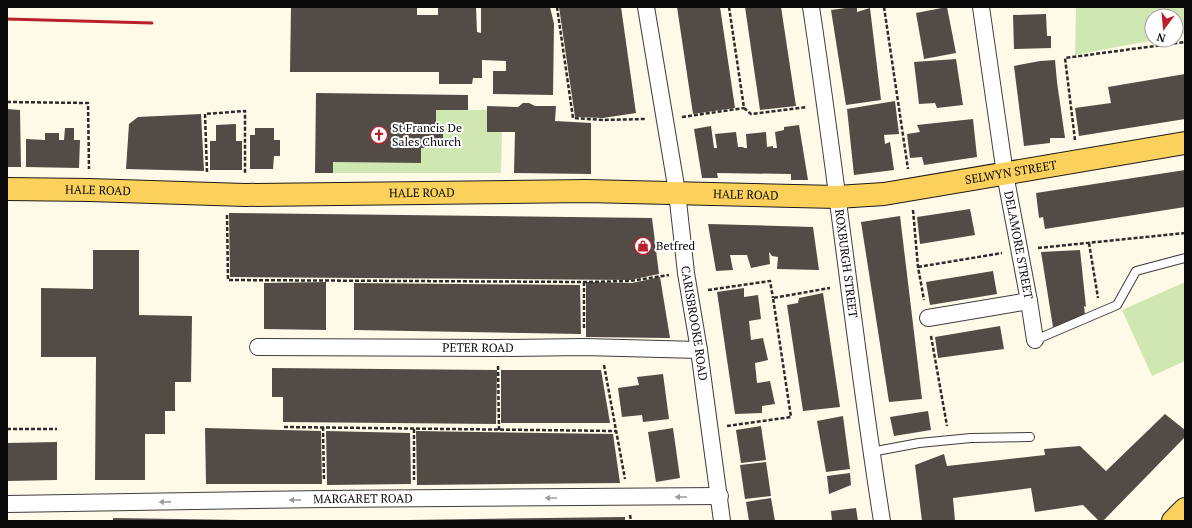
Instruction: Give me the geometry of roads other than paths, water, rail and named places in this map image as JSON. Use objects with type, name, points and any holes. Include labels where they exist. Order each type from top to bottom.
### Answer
[{"type":"main road","name":"SELWYN STREET","points":[[837,197],[884,194],[1185,143]]},
{"type":"main road","name":"HALE ROAD","points":[[7,190],[89,190],[226,194],[586,191],[837,197]]},
{"type":"main road","points":[[1173,521],[1185,509]]},
{"type":"street","name":"CARISBROOKE ROAD","points":[[646,7],[666,119],[677,192],[686,273],[699,350],[720,496],[722,521]]},
{"type":"street","name":"ROXBURGH STREET","points":[[811,7],[826,104],[871,452],[882,521]]},
{"type":"street","name":"DELAMORE STREET","points":[[981,7],[1005,174],[1035,340]]},
{"type":"street","points":[[928,318],[1029,301]]},
{"type":"street","name":"PETER ROAD","points":[[258,347],[601,347],[699,350]]},
{"type":"street","name":"MARGARET ROAD","points":[[7,504],[325,499],[720,496]]},
{"type":"lane","points":[[1035,340],[1117,305],[1136,271],[1185,258]]},
{"type":"lane","points":[[871,452],[919,443],[971,438],[1030,437]]},
{"type":"railway","points":[[7,19],[152,23]]},
{"type":"place","name":"St Francis De Sales Church","points":[[379,135]]},
{"type":"place","name":"Betfred","points":[[643,246]]}]
